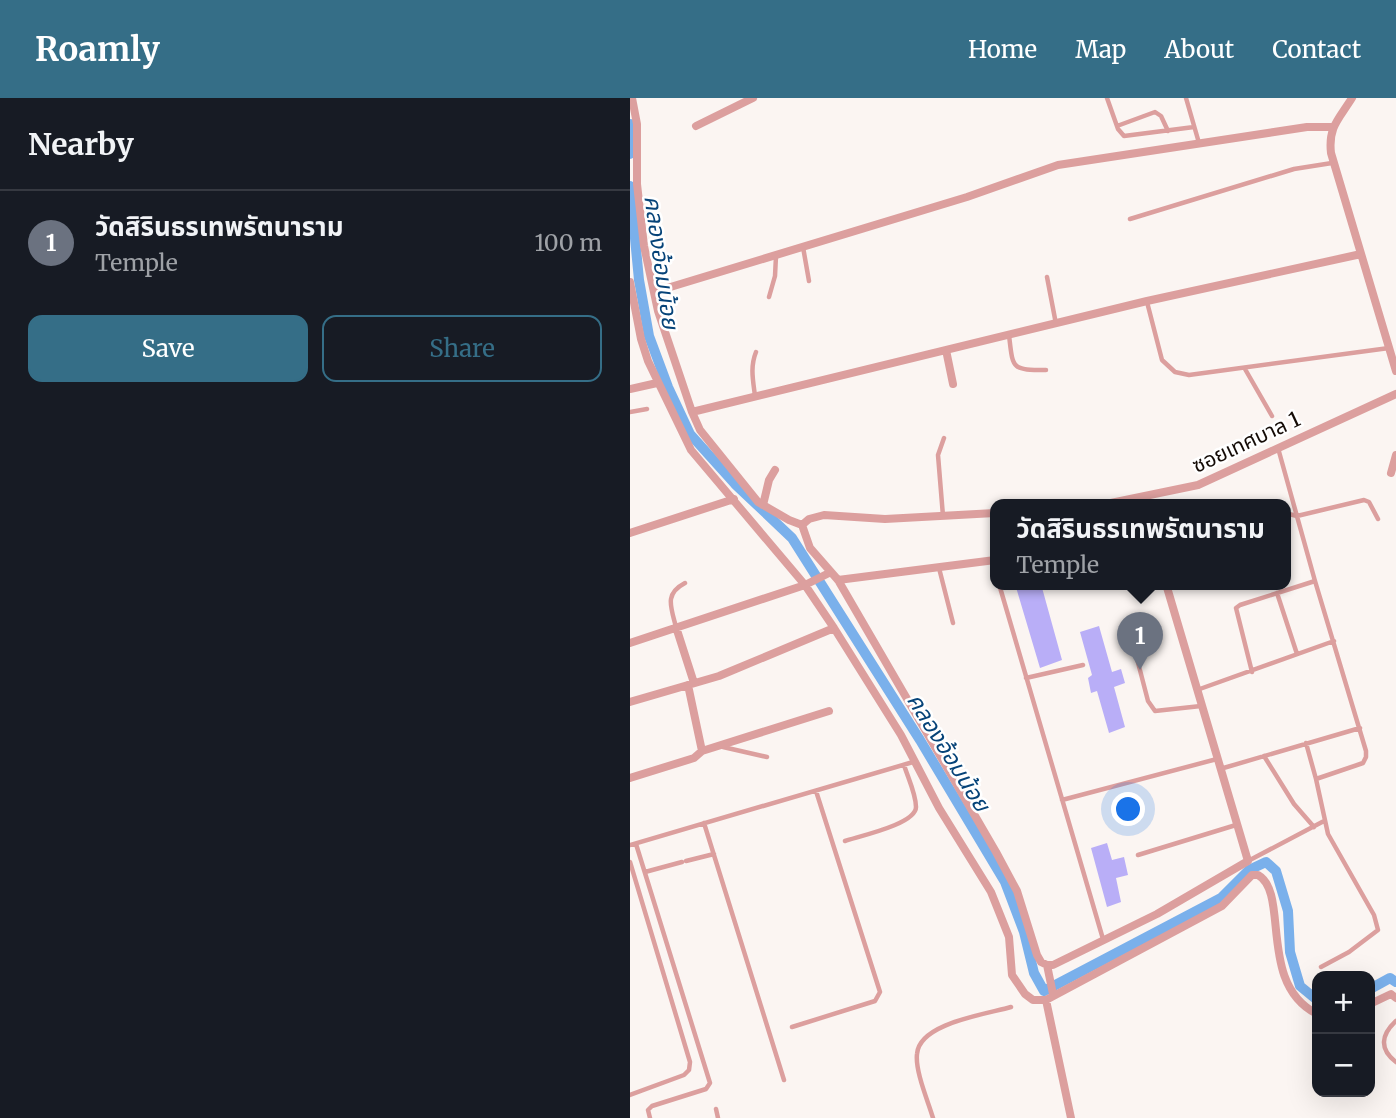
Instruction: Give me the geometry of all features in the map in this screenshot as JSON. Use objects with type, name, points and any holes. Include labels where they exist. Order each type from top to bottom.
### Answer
[{"type":"street","points":[[632,98],[637,124],[637,184],[644,246],[654,292],[692,412],[700,430],[720,458],[763,505],[802,525],[810,548],[827,574],[838,580],[1017,891],[1037,956],[1047,970],[1045,997],[1071,1118]]},
{"type":"street","points":[[696,125],[753,98]]},
{"type":"street","points":[[1352,98],[1332,127],[1329,141],[1332,163],[1396,371]]},
{"type":"street","points":[[654,292],[967,197],[1058,165],[1307,127],[1332,127]]},
{"type":"street","points":[[692,412],[1147,301],[1361,254]]},
{"type":"street","points":[[630,282],[641,339],[657,383],[691,450],[808,584],[901,735],[939,808],[991,892],[1009,937],[1012,975],[1025,995],[1045,997],[1222,906],[1248,877],[1258,875],[1266,881],[1273,907],[1283,978],[1299,1001],[1312,1010]]},
{"type":"street","points":[[946,350],[953,384]]},
{"type":"street","points":[[630,389],[657,383]]},
{"type":"street","name":"ซอยเทศบาล 1","points":[[1130,499],[1198,485],[1396,394]]},
{"type":"street","points":[[1391,473],[1396,455]]},
{"type":"street","points":[[763,505],[769,480],[775,470]]},
{"type":"street","points":[[630,533],[734,499]]},
{"type":"street","points":[[802,525],[808,519],[824,515],[885,519],[990,513]]},
{"type":"street","points":[[838,580],[990,560]]},
{"type":"street","points":[[630,643],[808,584],[827,574]]},
{"type":"street","points":[[1047,970],[1157,914],[1248,861],[1168,590]]},
{"type":"street","points":[[676,628],[691,684],[702,751]]},
{"type":"street","points":[[630,702],[741,668],[834,628]]},
{"type":"street","points":[[630,778],[694,758],[702,751],[829,711]]},
{"type":"street","points":[[1375,1002],[1391,994],[1396,998]]},
{"type":"lane","points":[[1107,98],[1121,134],[1128,138],[1194,127]]},
{"type":"lane","points":[[1186,98],[1199,143]]},
{"type":"lane","points":[[1117,126],[1155,113],[1161,116],[1168,131]]},
{"type":"lane","points":[[1130,219],[1294,169],[1332,163]]},
{"type":"lane","points":[[803,246],[809,281]]},
{"type":"lane","points":[[769,297],[775,276],[776,255]]},
{"type":"lane","points":[[1047,277],[1056,324]]},
{"type":"lane","points":[[1147,301],[1162,360],[1175,372],[1189,374],[1245,369],[1389,348]]},
{"type":"lane","points":[[1009,334],[1015,366],[1022,370],[1045,370]]},
{"type":"lane","points":[[755,397],[752,361],[756,352]]},
{"type":"lane","points":[[1245,369],[1272,416]]},
{"type":"lane","points":[[630,412],[648,409]]},
{"type":"lane","points":[[943,517],[938,455],[944,438]]},
{"type":"lane","points":[[1278,448],[1366,751],[1365,760],[1359,765],[1316,779]]},
{"type":"lane","points":[[1291,514],[1297,516],[1364,500],[1369,502],[1378,519]]},
{"type":"lane","points":[[939,567],[953,623]]},
{"type":"lane","points":[[1291,588],[1315,581]]},
{"type":"lane","points":[[676,628],[671,595],[675,588],[685,583]]},
{"type":"lane","points":[[1001,590],[1103,940]]},
{"type":"lane","points":[[1252,672],[1236,608],[1286,590]]},
{"type":"lane","points":[[1276,593],[1297,654]]},
{"type":"lane","points":[[1198,690],[1334,641]]},
{"type":"lane","points":[[1135,650],[1148,701],[1155,711],[1202,706]]},
{"type":"lane","points":[[1026,678],[1083,665]]},
{"type":"lane","points":[[1220,769],[1360,728]]},
{"type":"lane","points":[[1306,743],[1328,834],[1374,915],[1378,930],[1349,952],[1321,967]]},
{"type":"lane","points":[[719,746],[767,757]]},
{"type":"lane","points":[[1264,756],[1294,804],[1314,827]]},
{"type":"lane","points":[[1062,800],[1217,759]]},
{"type":"lane","points":[[650,1118],[648,1111],[652,1106],[706,1089],[710,1083],[645,872],[633,844],[914,762]]},
{"type":"lane","points":[[845,841],[901,823],[913,816],[916,810],[915,799],[904,765]]},
{"type":"lane","points":[[792,1027],[875,1001],[880,992],[816,791]]},
{"type":"lane","points":[[1248,861],[1324,821]]},
{"type":"lane","points":[[704,823],[784,1080]]},
{"type":"lane","points":[[1138,855],[1237,825]]},
{"type":"lane","points":[[645,872],[713,854]]},
{"type":"lane","points":[[630,862],[690,1062],[689,1070],[684,1075],[630,1095]]},
{"type":"lane","points":[[933,1118],[916,1052],[921,1042],[939,1027],[1011,1007]]},
{"type":"lane","points":[[1396,1021],[1383,1038],[1388,1055],[1396,1062]]},
{"type":"lane","points":[[716,1109],[718,1118]]},
{"type":"building","points":[[1017,590],[1043,590],[1062,660],[1040,668]]},
{"type":"building","points":[[1099,626],[1112,672],[1121,669],[1125,683],[1114,687],[1125,727],[1109,733],[1097,691],[1091,693],[1088,678],[1092,675],[1080,632]]},
{"type":"building","points":[[1107,843],[1112,860],[1124,857],[1128,875],[1116,878],[1121,902],[1107,907],[1091,848]]},
{"type":"waterway","name":"คลองอ้อมน้อย","points":[[630,124],[630,154]]},
{"type":"waterway","name":"คลองอ้อมน้อย","points":[[630,186],[639,280],[649,336],[668,387],[690,434],[735,484],[792,538],[920,740],[1005,882],[1024,932],[1034,973],[1044,991],[1221,898],[1249,870],[1266,862],[1276,871],[1288,911],[1290,952],[1300,986],[1312,996]]},
{"type":"waterway","name":"คลองอ้อมน้อย","points":[[1375,986],[1390,978],[1396,982]]},
{"type":"place","name":"วัดสิรินธรเทพรัตนาราม","points":[[1140,670]]}]
